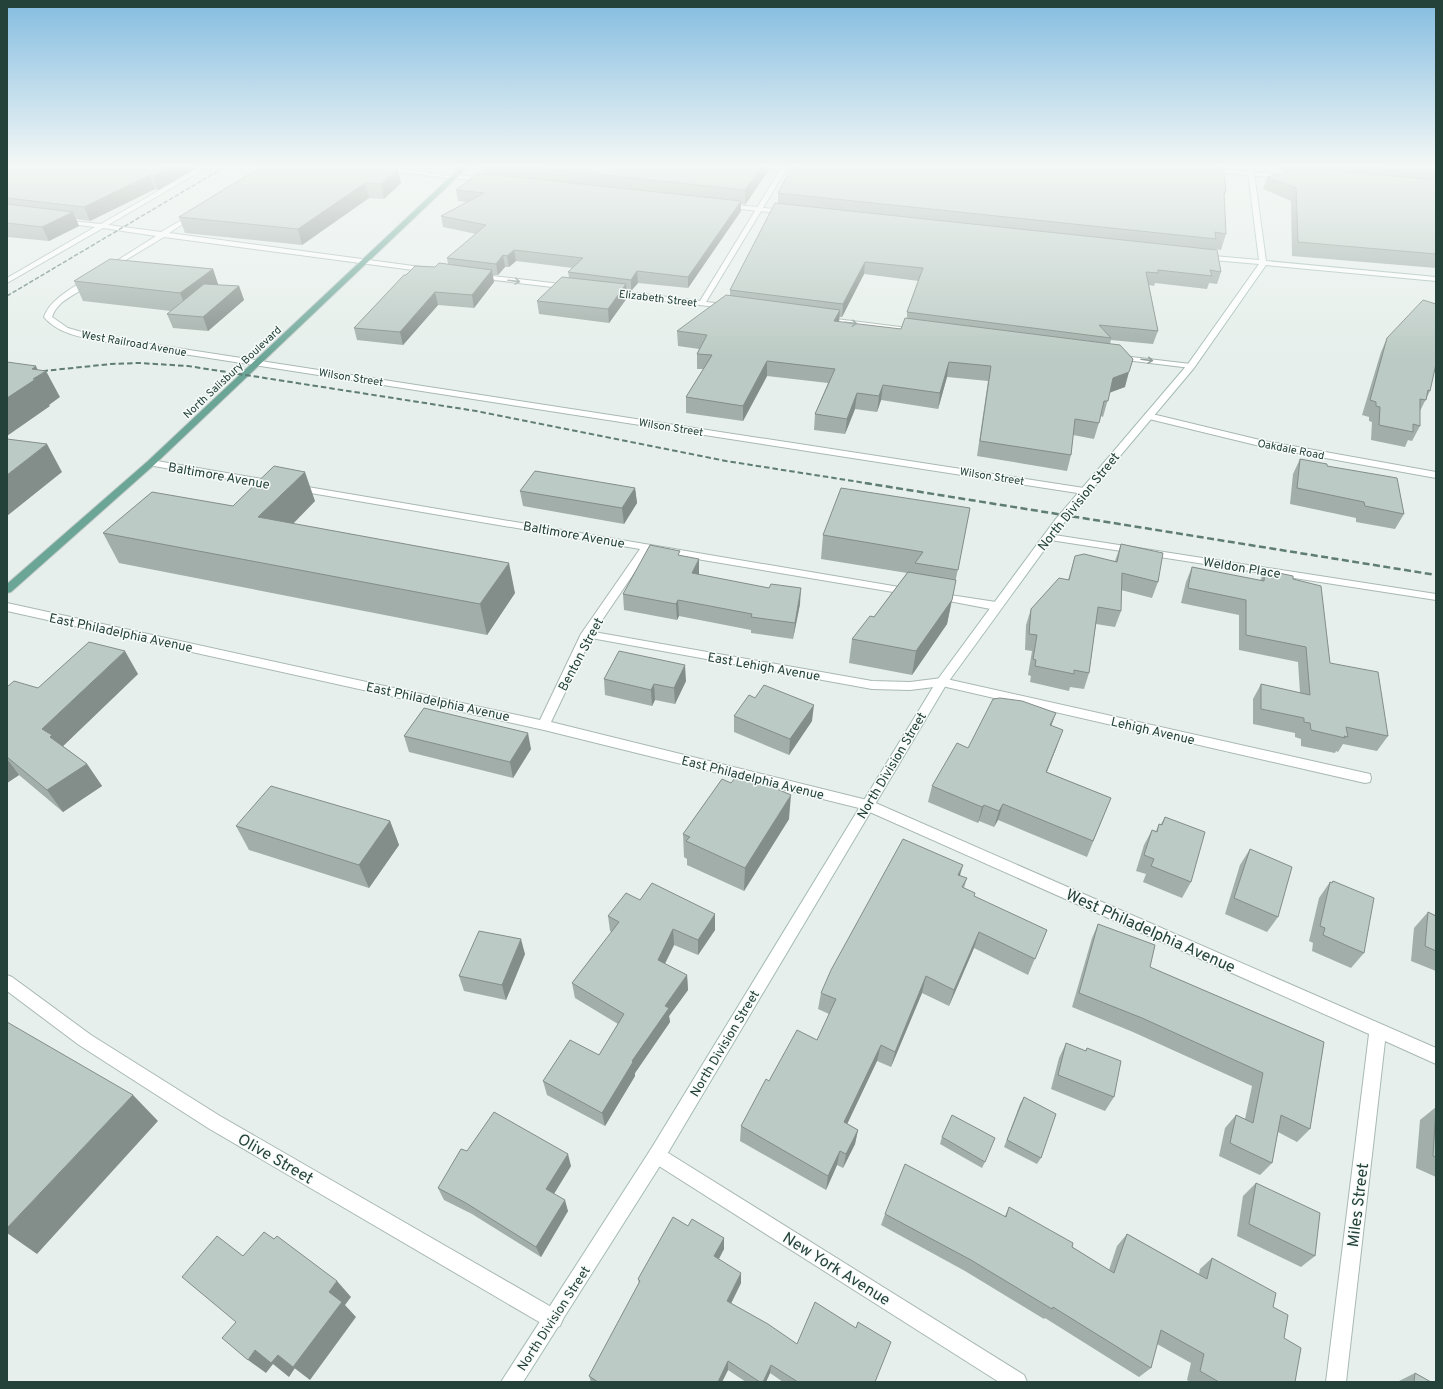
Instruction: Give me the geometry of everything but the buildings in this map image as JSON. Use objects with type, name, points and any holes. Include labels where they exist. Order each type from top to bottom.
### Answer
[{"type":"main road","name":"North Salisbury Boulevard","points":[[7,590],[151,463],[399,230]]},
{"type":"street","points":[[7,282],[96,230]]},
{"type":"street","points":[[127,230],[364,263],[434,271]]},
{"type":"street","name":"West Railroad Avenue","points":[[169,230],[56,304],[48,317],[52,323],[69,331],[93,337],[258,363]]},
{"type":"street","points":[[702,303],[748,230]]},
{"type":"street","points":[[1259,230],[1263,264]]},
{"type":"street","points":[[1198,257],[1436,279]]},
{"type":"street","name":"North Division Street","points":[[510,1382],[553,1319],[657,1155],[866,805],[942,682],[1048,536],[1084,491],[1191,366],[1263,264]]},
{"type":"street","points":[[466,275],[576,288]]},
{"type":"street","name":"Elizabeth Street","points":[[600,291],[741,308]]},
{"type":"street","points":[[812,318],[922,332]]},
{"type":"street","points":[[1112,356],[1191,366]]},
{"type":"street","name":"Wilson Street","points":[[258,363],[1084,491]]},
{"type":"street","name":"Oakdale Road","points":[[1148,416],[1264,444],[1436,475]]},
{"type":"street","name":"Baltimore Avenue","points":[[151,463],[996,606]]},
{"type":"street","name":"Weldon Place","points":[[1048,536],[1436,597]]},
{"type":"street","name":"Benton Street","points":[[544,725],[587,634],[646,546]]},
{"type":"street","name":"East Philadelphia Avenue","points":[[7,607],[544,725],[866,805]]},
{"type":"street","name":"East Lehigh Avenue","points":[[587,634],[872,685],[910,686],[942,682]]},
{"type":"street","name":"Lehigh Avenue","points":[[942,682],[1365,778]]},
{"type":"street","name":"West Philadelphia Avenue","points":[[866,805],[1378,1029],[1436,1056]]},
{"type":"street","name":"Olive Street","points":[[7,982],[84,1040],[214,1122],[553,1319]]},
{"type":"street","name":"Miles Street","points":[[1336,1382],[1378,1029]]},
{"type":"street","name":"New York Avenue","points":[[657,1155],[1017,1382]]},
{"type":"railway","points":[[7,296],[119,230]]},
{"type":"railway","points":[[34,372],[111,364],[139,363],[188,366],[476,411],[726,461],[872,484]]},
{"type":"railway","points":[[865,483],[1436,575]]}]
